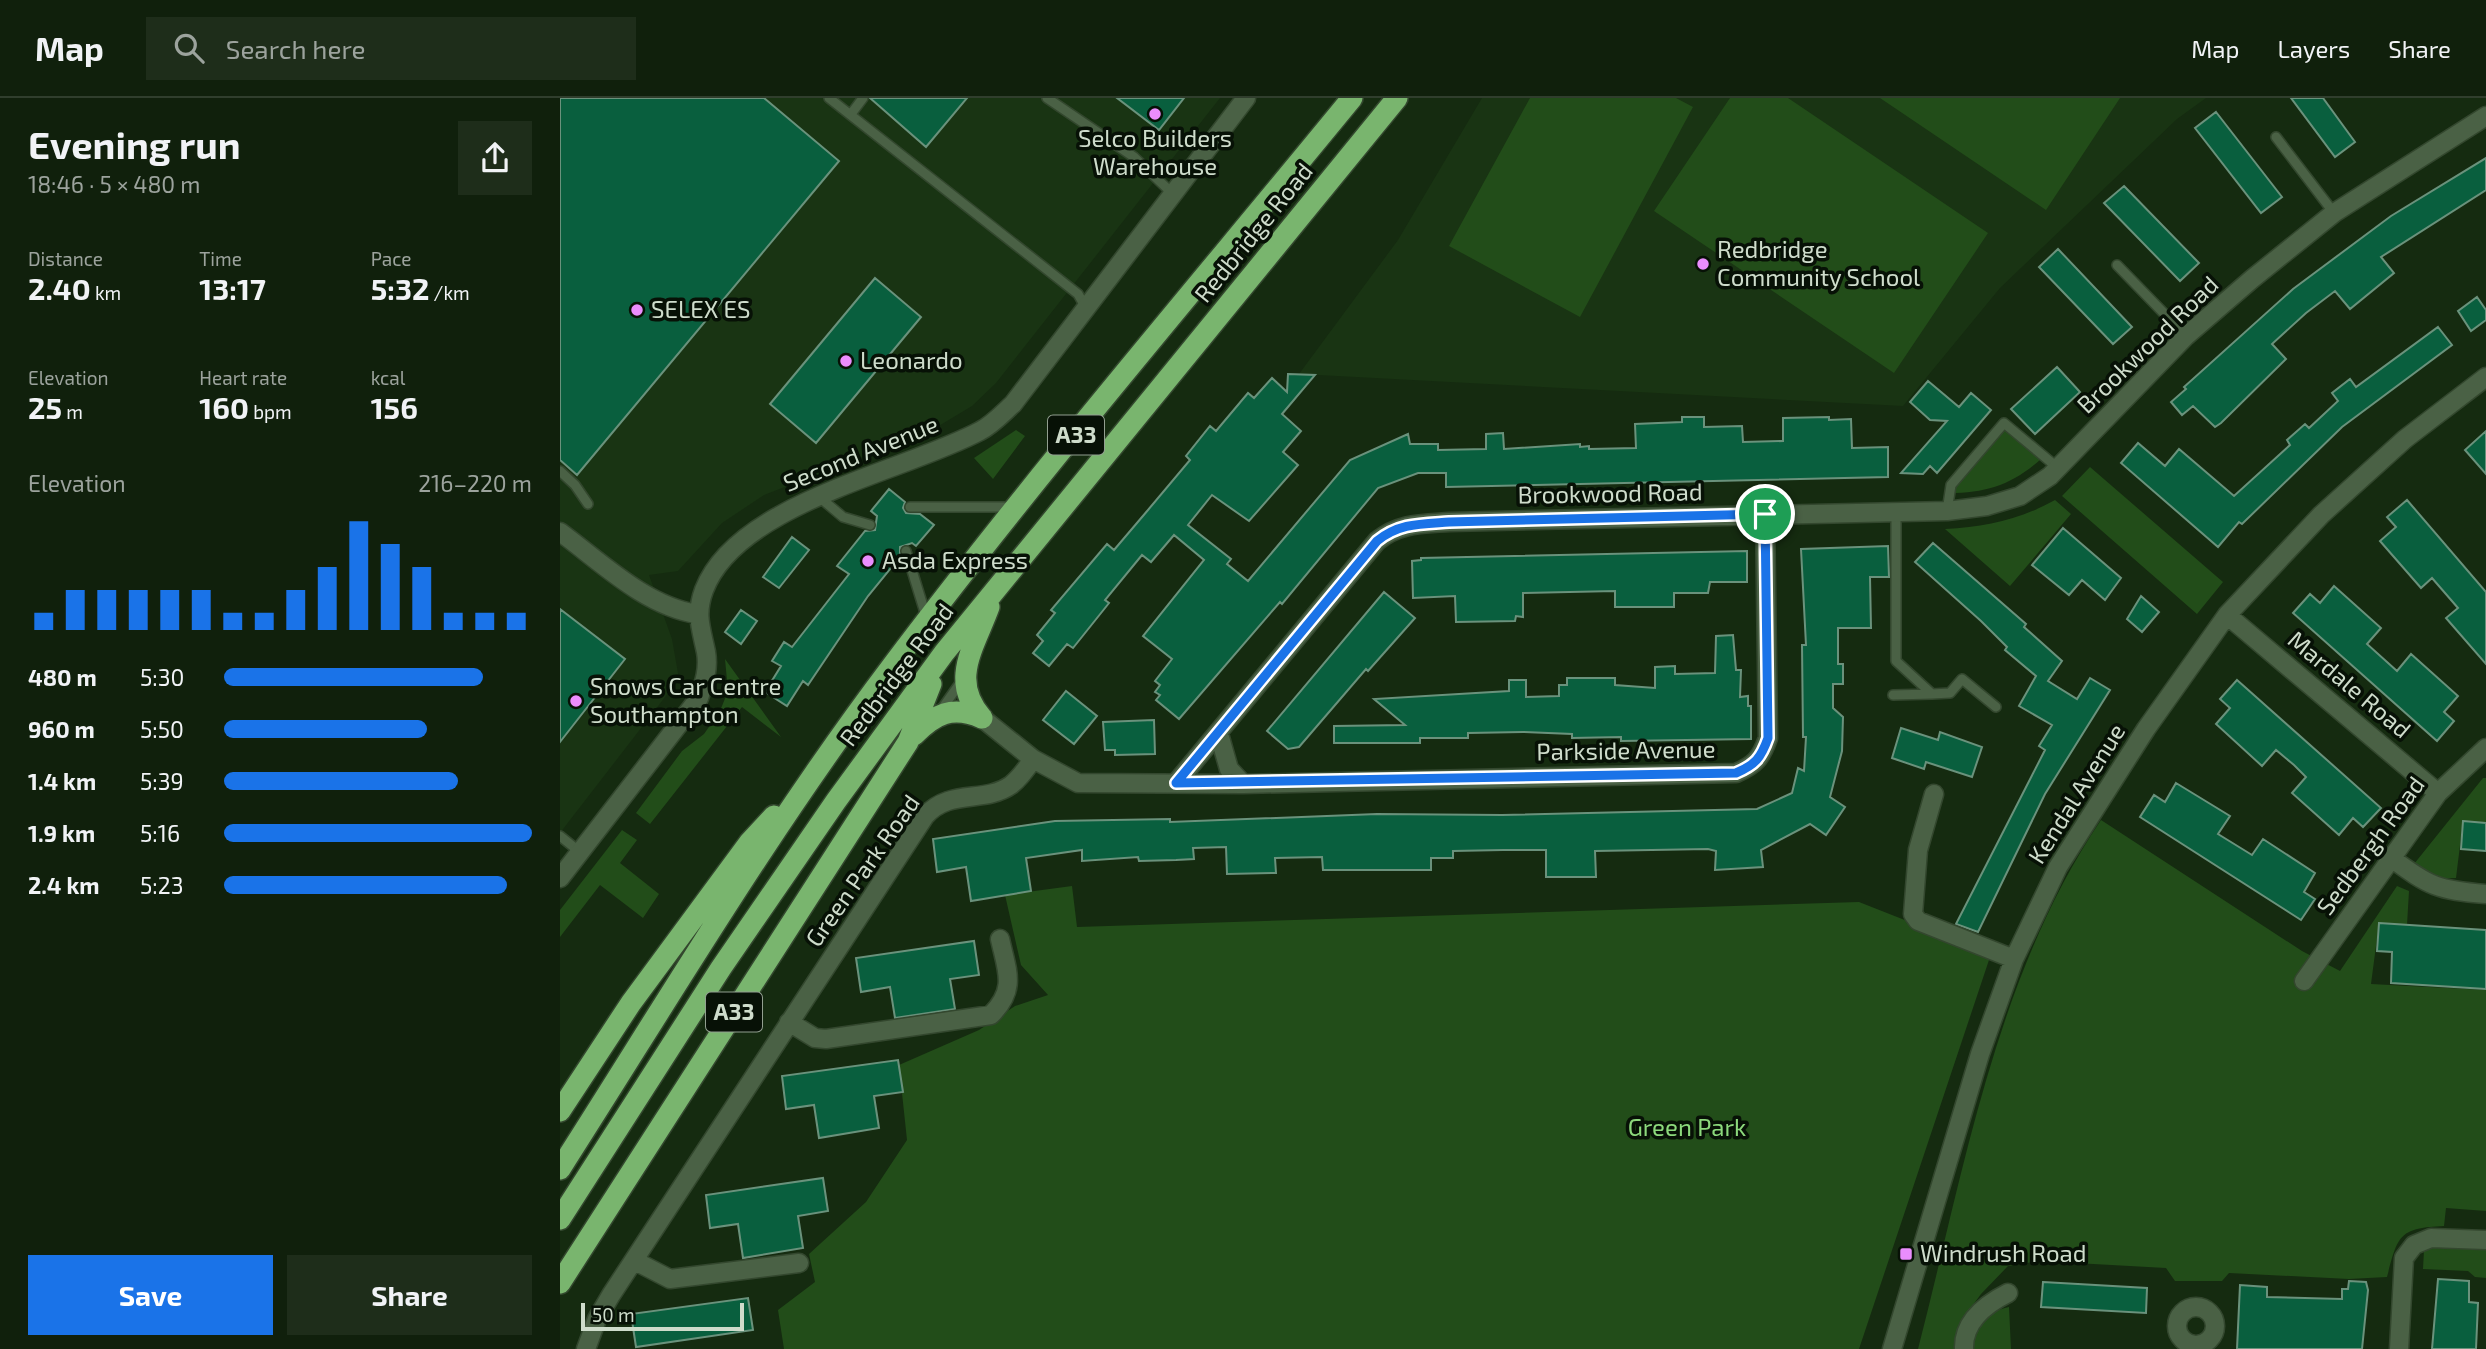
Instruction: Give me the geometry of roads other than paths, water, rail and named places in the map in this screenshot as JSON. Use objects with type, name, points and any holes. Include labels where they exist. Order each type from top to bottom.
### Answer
[{"type":"highway","name":"Redbridge Road","points":[[560,1169],[811,780],[927,621],[1352,98]]},
{"type":"highway","name":"Redbridge Road","points":[[560,1219],[729,957],[836,801],[944,653],[1397,98]]},
{"type":"highway","points":[[982,718],[968,703],[964,677],[996,589]]},
{"type":"highway","name":"A33","points":[[560,1283],[908,742],[944,653]]},
{"type":"highway","points":[[908,742],[939,713],[963,712],[982,718]]},
{"type":"highway","name":"A33","points":[[560,1111],[631,1003],[749,843],[811,780]]},
{"type":"street","name":"Second Avenue","points":[[697,614],[705,587],[728,554],[758,528],[788,509],[925,457],[983,430],[1013,404],[1246,98]]},
{"type":"street","name":"Brookwood Road","points":[[1176,783],[1377,541],[1391,530],[1409,524],[1449,522],[1947,511],[1987,506],[2021,496],[2058,468],[2186,336],[2334,213],[2486,116]]},
{"type":"street","name":"Kendal Avenue","points":[[1892,1349],[1980,1054],[2014,959],[2059,867],[2146,729],[2227,615],[2321,515],[2404,440],[2486,377]]},
{"type":"street","name":"Parkside Avenue","points":[[982,718],[1033,759],[1078,783],[1243,784],[1736,773],[1753,766],[1762,755],[1768,738],[1765,514]]},
{"type":"street","points":[[560,532],[654,600],[679,612],[697,614],[706,652],[707,675],[699,698],[560,878]]},
{"type":"street","name":"Mardale Road","points":[[2227,615],[2438,793]]},
{"type":"street","points":[[1219,734],[1229,769],[1243,784]]},
{"type":"street","name":"Sedbergh Road","points":[[2304,981],[2438,793],[2485,752]]},
{"type":"street","name":"Green Park Road","points":[[586,1349],[597,1319],[930,810],[944,800],[1001,790],[1018,778],[1033,759]]},
{"type":"street","points":[[1934,794],[1919,850],[1913,914],[1918,921],[2014,959]]},
{"type":"street","points":[[2391,858],[2422,880],[2444,890],[2486,894]]},
{"type":"street","points":[[789,1022],[815,1038],[826,1040],[991,1014],[1004,1002],[1010,985],[1000,939]]},
{"type":"street","points":[[2399,1349],[2404,1258],[2414,1245],[2431,1238],[2486,1240]]},
{"type":"street","points":[[635,1261],[670,1279],[799,1264]]},
{"type":"street","points":[[1964,1349],[1964,1340],[1971,1322],[1989,1303],[2008,1293]]},
{"type":"lane","points":[[830,98],[1078,294],[1087,309]]},
{"type":"lane","points":[[851,114],[863,98]]},
{"type":"lane","points":[[1047,98],[1133,157],[1172,193]]},
{"type":"lane","points":[[2276,137],[2334,213]]},
{"type":"lane","points":[[2117,265],[2186,336]]},
{"type":"lane","points":[[1947,511],[1951,485],[2004,423],[2058,468]]},
{"type":"lane","points":[[560,471],[576,485],[588,504]]},
{"type":"lane","points":[[818,496],[843,517],[870,525]]},
{"type":"lane","points":[[910,506],[1017,507]]},
{"type":"lane","points":[[1896,512],[1896,660],[1932,694]]},
{"type":"lane","points":[[905,551],[927,621]]},
{"type":"lane","points":[[939,713],[964,677]]},
{"type":"lane","points":[[1893,695],[1950,693],[1962,679],[1996,707]]},
{"type":"lane","points":[[560,836],[580,852]]},
{"type":"place","name":"Selco Builders Warehouse","points":[[1155,114]]},
{"type":"place","name":"Redbridge Community School","points":[[1703,264]]},
{"type":"place","name":"SELEX ES","points":[[637,310]]},
{"type":"place","name":"Leonardo","points":[[846,361]]},
{"type":"place","name":"Asda Express","points":[[868,561]]},
{"type":"place","name":"Snows Car Centre Southampton","points":[[576,701]]},
{"type":"place","name":"Windrush Road","points":[[1906,1254]]},
{"type":"park label","name":"Green Park","points":[[1687,1128]]}]
